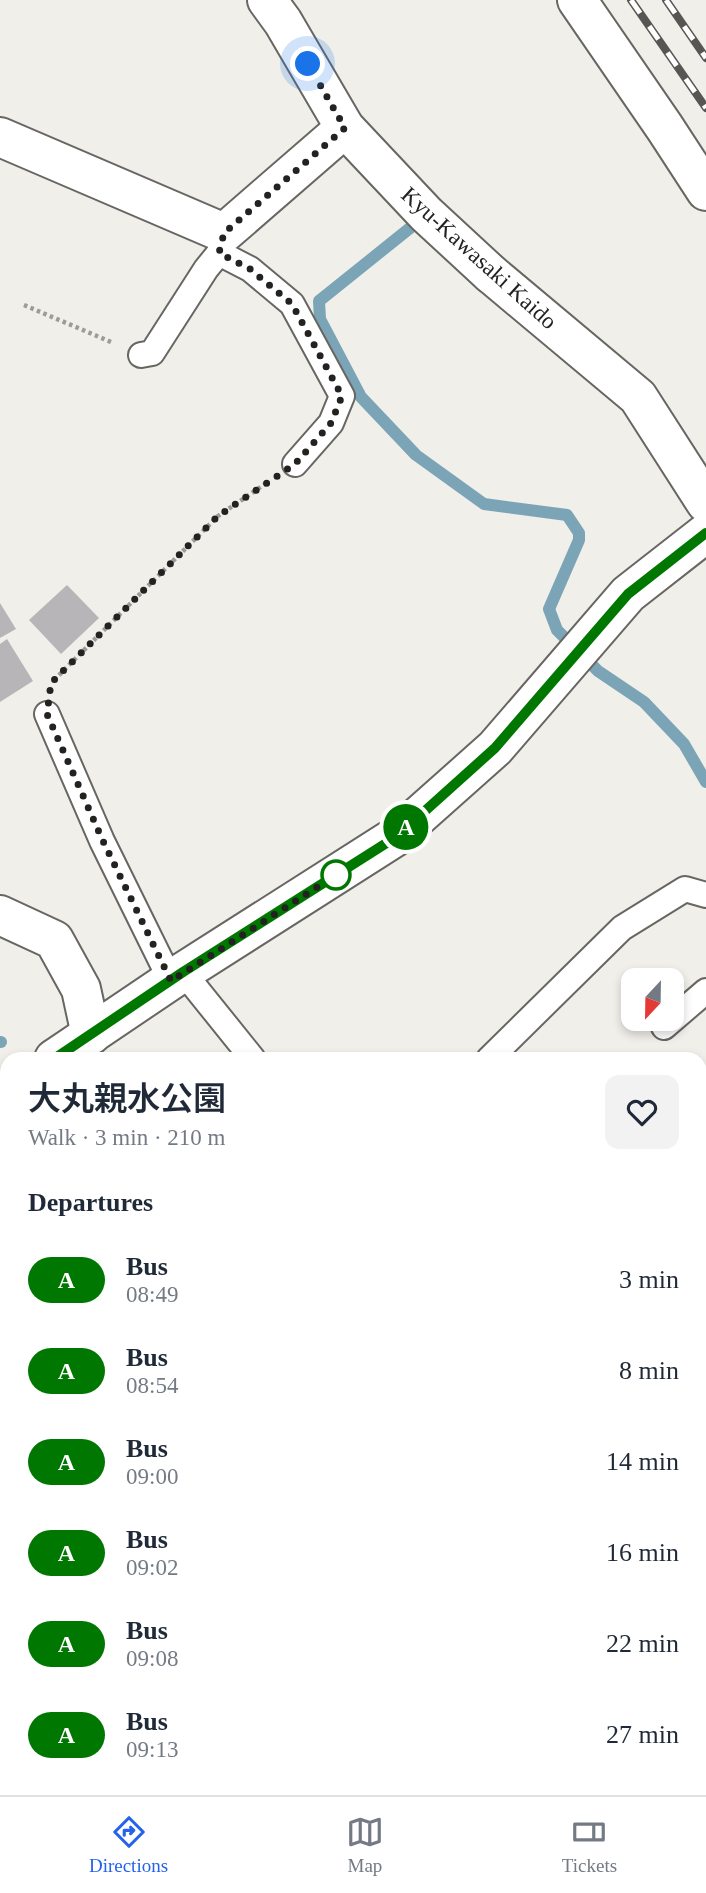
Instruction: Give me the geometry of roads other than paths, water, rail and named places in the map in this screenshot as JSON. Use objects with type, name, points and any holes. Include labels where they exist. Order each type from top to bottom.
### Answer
[{"type":"street","name":"Kyu-Kawasaki Kaido","points":[[267,0],[283,22],[345,128],[426,214],[491,274],[638,397],[706,503]]},
{"type":"street","points":[[577,0],[706,191]]},
{"type":"street","points":[[0,137],[222,243],[345,128]]},
{"type":"street","points":[[64,1052],[396,837],[495,748],[628,594],[706,533]]},
{"type":"street","points":[[0,915],[54,940],[81,989],[90,1035]]},
{"type":"lane","points":[[141,355],[152,353],[222,243],[292,304],[342,396],[331,423],[295,464]]},
{"type":"lane","points":[[47,714],[103,841],[177,977],[247,1052]]},
{"type":"lane","points":[[496,1052],[622,928],[685,889],[706,895]]},
{"type":"lane","points":[[684,1010],[706,991]]},
{"type":"waterway","points":[[410,228],[319,301],[320,319],[361,397],[416,455],[484,504],[567,515],[579,533],[579,540],[549,609],[557,630],[598,671],[644,702],[684,744],[706,782]]},
{"type":"railway","points":[[631,0],[706,108]]},
{"type":"railway","points":[[666,0],[706,58]]}]
